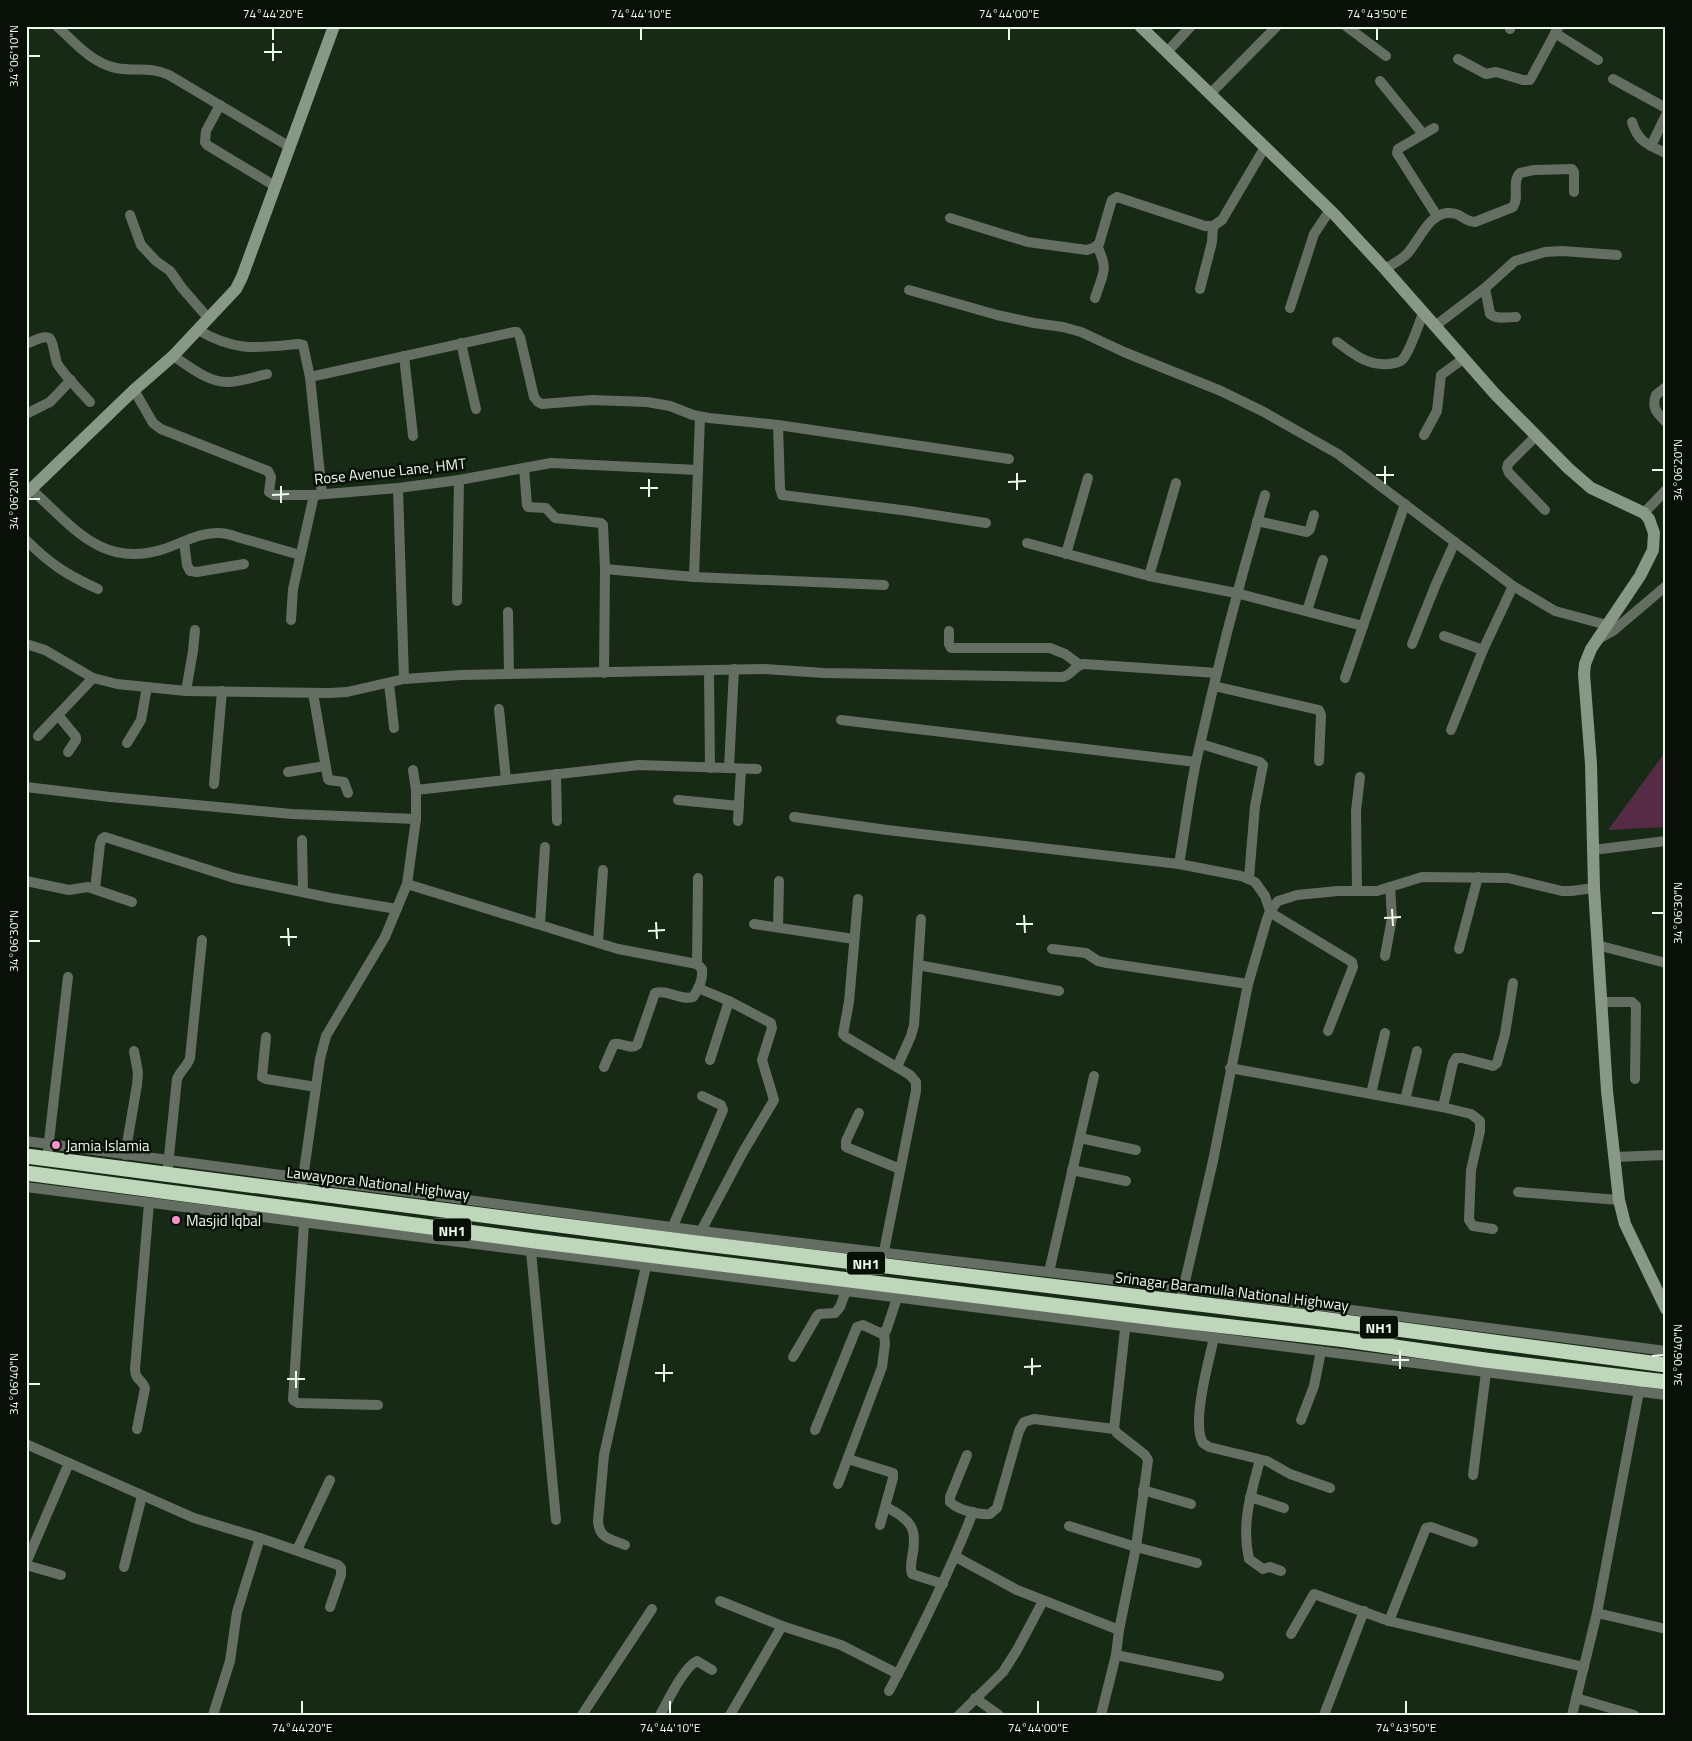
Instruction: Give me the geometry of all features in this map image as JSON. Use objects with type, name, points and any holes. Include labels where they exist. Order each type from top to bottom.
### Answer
[{"type":"highway","name":"Lawaypora National Highway","points":[[48,1152],[111,1167],[168,1168],[302,1184],[640,1235]]},
{"type":"highway","name":"NH1","points":[[26,1156],[48,1152]]},
{"type":"highway","name":"NH1","points":[[26,1173],[642,1259],[899,1292],[1125,1320],[1346,1340],[1485,1360],[1640,1386],[1666,1382]]},
{"type":"highway","name":"NH1","points":[[640,1235],[882,1258]]},
{"type":"highway","points":[[640,1235],[642,1259]]},
{"type":"highway","name":"Srinagar Baramulla National Highway","points":[[882,1258],[1092,1291],[1182,1295],[1508,1337],[1666,1365]]},
{"type":"street","points":[[57,26],[90,56],[105,65],[118,68],[158,70],[170,75],[290,147]]},
{"type":"street","points":[[300,554],[225,533],[211,533],[162,549],[123,554],[103,549],[85,538],[29,491],[134,390],[173,356],[236,289],[334,26]]},
{"type":"street","points":[[1140,26],[1330,210],[1385,269],[1463,359],[1536,436],[1591,488],[1644,513],[1649,519],[1654,533],[1653,550],[1640,576],[1587,656],[1584,674],[1591,764],[1594,888],[1606,1091],[1618,1200],[1625,1224],[1666,1309]]},
{"type":"street","points":[[1167,52],[1191,26]]},
{"type":"street","points":[[1211,93],[1277,26]]},
{"type":"street","points":[[1346,26],[1386,56]]},
{"type":"street","points":[[1458,59],[1486,74],[1500,72],[1523,80],[1530,80],[1557,30],[1598,60]]},
{"type":"street","points":[[1613,79],[1666,108]]},
{"type":"street","points":[[1380,81],[1423,134]]},
{"type":"street","points":[[220,105],[206,131],[205,142],[207,145],[275,186]]},
{"type":"street","points":[[1651,146],[1666,115]]},
{"type":"street","points":[[1632,122],[1637,136],[1651,146],[1666,153]]},
{"type":"street","points":[[1434,128],[1398,149],[1397,153],[1437,216]]},
{"type":"street","points":[[1095,298],[1105,266],[1097,246],[1112,200],[1117,197],[1205,226],[1213,226],[1222,220],[1265,147]]},
{"type":"street","points":[[1385,269],[1406,255],[1437,216],[1456,213],[1469,222],[1475,222],[1513,208],[1516,202],[1517,177],[1524,171],[1572,169],[1574,172],[1574,192]]},
{"type":"street","points":[[1290,308],[1314,234],[1330,210]]},
{"type":"street","points":[[130,215],[141,245],[156,261],[170,271],[182,288],[209,318]]},
{"type":"street","points":[[950,218],[1037,244],[1087,250],[1097,246]]},
{"type":"street","points":[[1200,289],[1212,242],[1213,226]]},
{"type":"street","points":[[1434,326],[1485,288],[1515,260],[1545,252],[1562,251],[1617,255]]},
{"type":"street","points":[[1485,288],[1492,316],[1498,318],[1516,317]]},
{"type":"street","points":[[909,290],[997,315],[1064,327],[1081,332],[1124,352],[1221,391],[1338,454],[1513,586],[1555,611],[1607,625]]},
{"type":"street","points":[[1337,342],[1368,363],[1400,362],[1405,356],[1424,313]]},
{"type":"street","points":[[198,330],[220,342],[242,348],[301,344],[304,349],[310,377],[318,495],[300,554],[293,588],[291,620]]},
{"type":"street","points":[[310,377],[517,332],[520,337],[534,397],[538,402],[550,404],[592,400],[647,402],[677,408],[700,417],[778,425],[1009,459]]},
{"type":"street","points":[[26,344],[45,337],[52,340],[57,362],[61,370],[90,402]]},
{"type":"street","points":[[461,343],[476,409]]},
{"type":"street","points":[[173,356],[206,377],[219,381],[233,381],[266,374]]},
{"type":"street","points":[[404,356],[413,436]]},
{"type":"street","points":[[1424,436],[1437,411],[1439,379],[1441,375],[1463,359]]},
{"type":"street","points":[[26,414],[50,402],[71,380]]},
{"type":"street","points":[[1666,387],[1656,395],[1654,408],[1656,413],[1666,422]]},
{"type":"street","name":"Rose Avenue Lane, HMT","points":[[134,390],[153,423],[161,429],[268,471],[271,477],[269,488],[271,494],[318,495],[398,488],[459,480],[541,464],[562,463],[698,470]]},
{"type":"street","points":[[694,577],[700,417]]},
{"type":"street","points":[[778,425],[780,488],[782,495],[986,523]]},
{"type":"street","points":[[1536,436],[1508,464],[1507,468],[1509,473],[1545,510]]},
{"type":"street","points":[[524,468],[528,507],[546,508],[556,518],[602,524],[605,569],[604,673]]},
{"type":"street","points":[[1066,554],[1088,478]]},
{"type":"street","points":[[457,601],[459,480]]},
{"type":"street","points":[[1149,576],[1176,483]]},
{"type":"street","points":[[398,488],[404,679]]},
{"type":"street","points":[[1644,513],[1666,490]]},
{"type":"street","points":[[1179,864],[1196,762],[1236,593],[1265,495]]},
{"type":"street","points":[[1345,678],[1405,504]]},
{"type":"street","points":[[1257,521],[1306,532],[1310,529],[1314,515]]},
{"type":"street","points":[[26,540],[57,568],[73,578],[98,589]]},
{"type":"street","points":[[184,542],[187,565],[190,571],[244,564]]},
{"type":"street","points":[[1412,644],[1455,542]]},
{"type":"street","points":[[1026,543],[1149,576],[1236,593],[1363,626]]},
{"type":"street","points":[[1307,611],[1323,560]]},
{"type":"street","points":[[605,569],[694,577],[884,585]]},
{"type":"street","points":[[1451,730],[1483,650],[1513,586]]},
{"type":"street","points":[[1597,640],[1613,632],[1666,586]]},
{"type":"street","points":[[508,612],[509,674]]},
{"type":"street","points":[[186,691],[195,630]]},
{"type":"street","points":[[949,631],[949,644],[952,648],[1050,648],[1064,654],[1080,665],[1217,673]]},
{"type":"street","points":[[1444,636],[1483,650]]},
{"type":"street","points":[[26,644],[45,650],[93,678],[117,684],[186,691],[347,692],[404,679],[461,675],[734,669],[1062,677],[1068,676],[1080,665]]},
{"type":"street","points":[[729,768],[734,669]]},
{"type":"street","points":[[708,670],[710,768]]},
{"type":"street","points":[[38,736],[93,678]]},
{"type":"street","points":[[389,683],[394,728]]},
{"type":"street","points":[[1214,686],[1319,710],[1321,716],[1319,761]]},
{"type":"street","points":[[127,743],[141,720],[147,687]]},
{"type":"street","points":[[214,784],[222,691]]},
{"type":"street","points":[[313,693],[329,780],[344,782],[348,792]]},
{"type":"street","points":[[499,709],[506,780]]},
{"type":"street","points":[[58,715],[76,736],[76,740],[68,752]]},
{"type":"street","points":[[841,720],[1196,762]]},
{"type":"street","points":[[1201,744],[1260,762],[1263,765],[1255,806],[1249,878]]},
{"type":"street","points":[[288,772],[325,766]]},
{"type":"street","points":[[416,790],[638,766],[757,770]]},
{"type":"street","points":[[738,821],[741,769]]},
{"type":"street","points":[[413,770],[416,790],[416,819],[407,884],[374,958],[350,993],[326,1036],[320,1059],[302,1184],[674,1226],[832,1252]]},
{"type":"street","points":[[556,774],[557,821]]},
{"type":"street","points":[[1356,891],[1356,811],[1360,777]]},
{"type":"street","points":[[26,787],[292,814],[416,819]]},
{"type":"street","points":[[678,800],[739,806]]},
{"type":"street","points":[[794,817],[887,830],[1179,864],[1249,878],[1260,887],[1266,896],[1270,911],[1276,916],[1352,962],[1353,967],[1328,1030]]},
{"type":"street","points":[[95,889],[100,844],[105,837],[216,874],[397,909]]},
{"type":"street","points":[[302,840],[303,892]]},
{"type":"street","points":[[1593,850],[1666,841]]},
{"type":"street","points":[[540,924],[545,847]]},
{"type":"street","points":[[598,942],[603,870]]},
{"type":"street","points":[[858,899],[849,1002],[843,1034],[846,1038],[914,1078],[916,1082],[882,1258],[1049,1272],[1182,1295],[1213,1161],[1248,984],[1270,911],[1278,901],[1297,895],[1338,891],[1378,891],[1422,877],[1508,878],[1562,890],[1594,888]]},
{"type":"street","points":[[1459,949],[1478,877]]},
{"type":"street","points":[[697,964],[698,878]]},
{"type":"street","points":[[26,881],[69,890],[88,887],[132,902]]},
{"type":"street","points":[[778,928],[779,881]]},
{"type":"street","points":[[407,884],[628,952],[697,964],[702,969],[702,972],[698,988],[691,999],[661,992],[656,993],[637,1045],[631,1048],[617,1043],[614,1044],[604,1067]]},
{"type":"street","points":[[1385,956],[1392,918],[1390,887]]},
{"type":"street","points":[[897,1067],[914,1025],[921,919]]},
{"type":"street","points":[[754,924],[854,939]]},
{"type":"street","points":[[26,1142],[48,1152],[125,1155],[168,1168],[177,1079],[190,1058],[202,940]]},
{"type":"street","points":[[1597,945],[1666,963]]},
{"type":"street","points":[[1052,949],[1086,953],[1098,961],[1107,963],[1248,984]]},
{"type":"street","points":[[918,965],[1059,991]]},
{"type":"street","points":[[48,1152],[68,977]]},
{"type":"street","points":[[1443,1107],[1453,1063],[1456,1058],[1492,1066],[1497,1063],[1505,1034],[1512,982]]},
{"type":"street","points":[[698,988],[729,1001],[771,1023],[772,1028],[762,1060],[774,1100],[743,1152],[701,1231]]},
{"type":"street","points":[[710,1060],[729,1001]]},
{"type":"street","points":[[1601,1002],[1632,1002],[1636,1006],[1635,1080]]},
{"type":"street","points":[[1371,1094],[1385,1033]]},
{"type":"street","points":[[266,1037],[262,1077],[316,1087]]},
{"type":"street","points":[[125,1155],[137,1085],[138,1073],[134,1051]]},
{"type":"street","points":[[1405,1100],[1417,1051]]},
{"type":"street","points":[[1230,1068],[1443,1107],[1471,1114],[1480,1121],[1480,1131],[1471,1170],[1469,1220],[1472,1226],[1493,1229]]},
{"type":"street","points":[[1049,1272],[1094,1076]]},
{"type":"street","points":[[674,1226],[723,1110],[721,1105],[702,1096]]},
{"type":"street","points":[[859,1113],[846,1141],[846,1147],[900,1169]]},
{"type":"street","points":[[1080,1138],[1136,1150]]},
{"type":"street","points":[[1614,1157],[1666,1155]]},
{"type":"street","points":[[1072,1170],[1126,1181]]},
{"type":"street","points":[[26,1187],[531,1251],[642,1259],[846,1291],[899,1292],[888,1329],[884,1332],[878,1332],[863,1325],[858,1326],[815,1430]]},
{"type":"street","points":[[1518,1192],[1618,1200]]},
{"type":"street","points":[[137,1429],[145,1388],[143,1383],[137,1378],[135,1369],[149,1203]]},
{"type":"street","points":[[304,1222],[293,1400],[298,1402],[378,1406]]},
{"type":"street","points":[[531,1251],[556,1520]]},
{"type":"street","points":[[625,1545],[602,1535],[599,1531],[598,1521],[604,1455],[642,1259]]},
{"type":"street","points":[[792,1357],[817,1316],[838,1311],[846,1291]]},
{"type":"street","points":[[1101,1715],[1116,1655],[1119,1630],[1136,1547],[1147,1457],[1117,1434],[1114,1429],[1125,1320],[1214,1338],[1486,1372],[1640,1386],[1666,1396]]},
{"type":"street","points":[[838,1484],[882,1366],[885,1344],[884,1332]]},
{"type":"street","points":[[1508,1337],[1666,1351]]},
{"type":"street","points":[[1214,1338],[1200,1408],[1200,1434],[1203,1444],[1266,1462],[1290,1474],[1330,1488]]},
{"type":"street","points":[[1301,1420],[1314,1386],[1321,1351]]},
{"type":"street","points":[[1473,1475],[1486,1372]]},
{"type":"street","points":[[1572,1715],[1597,1613],[1640,1386]]},
{"type":"street","points":[[967,1455],[949,1500],[952,1505],[987,1515],[996,1510],[1019,1431],[1024,1422],[1028,1420],[1041,1420],[1114,1429]]},
{"type":"street","points":[[26,1444],[105,1477],[142,1496],[194,1518],[335,1563],[341,1568],[341,1574],[330,1607]]},
{"type":"street","points":[[848,1459],[893,1473],[894,1478],[880,1525]]},
{"type":"street","points":[[1260,1460],[1250,1497],[1245,1541],[1249,1559],[1263,1569],[1270,1567],[1281,1572]]},
{"type":"street","points":[[61,1575],[26,1564],[69,1463]]},
{"type":"street","points":[[297,1550],[330,1480]]},
{"type":"street","points":[[1143,1490],[1192,1504]]},
{"type":"street","points":[[124,1567],[142,1496]]},
{"type":"street","points":[[1250,1497],[1284,1508]]},
{"type":"street","points":[[886,1507],[902,1516],[912,1528],[915,1544],[910,1569],[912,1574],[942,1584]]},
{"type":"street","points":[[889,1691],[956,1557],[973,1512]]},
{"type":"street","points":[[1069,1526],[1136,1547],[1197,1563]]},
{"type":"street","points":[[1389,1621],[1425,1529],[1431,1527],[1473,1542]]},
{"type":"street","points":[[214,1715],[230,1661],[237,1612],[260,1538]]},
{"type":"street","points":[[956,1557],[1043,1602],[1119,1630]]},
{"type":"street","points":[[1290,1634],[1314,1594],[1389,1621],[1584,1667]]},
{"type":"street","points":[[720,1601],[782,1626],[841,1645],[898,1674]]},
{"type":"street","points":[[959,1715],[1010,1663],[1043,1602]]},
{"type":"street","points":[[582,1715],[652,1609]]},
{"type":"street","points":[[1324,1715],[1364,1612]]},
{"type":"street","points":[[1597,1613],[1666,1629]]},
{"type":"street","points":[[730,1715],[782,1626]]},
{"type":"street","points":[[1116,1655],[1219,1676]]},
{"type":"street","points":[[660,1715],[692,1664],[697,1661],[712,1670]]},
{"type":"street","points":[[975,1698],[998,1715]]},
{"type":"street","points":[[1576,1698],[1634,1715]]},
{"type":"shaded area","points":[[1666,751],[1666,827],[1608,830]]},
{"type":"place","name":"Jamia Islamia","points":[[56,1145]]},
{"type":"place","name":"Masjid Iqbal","points":[[176,1220]]}]
